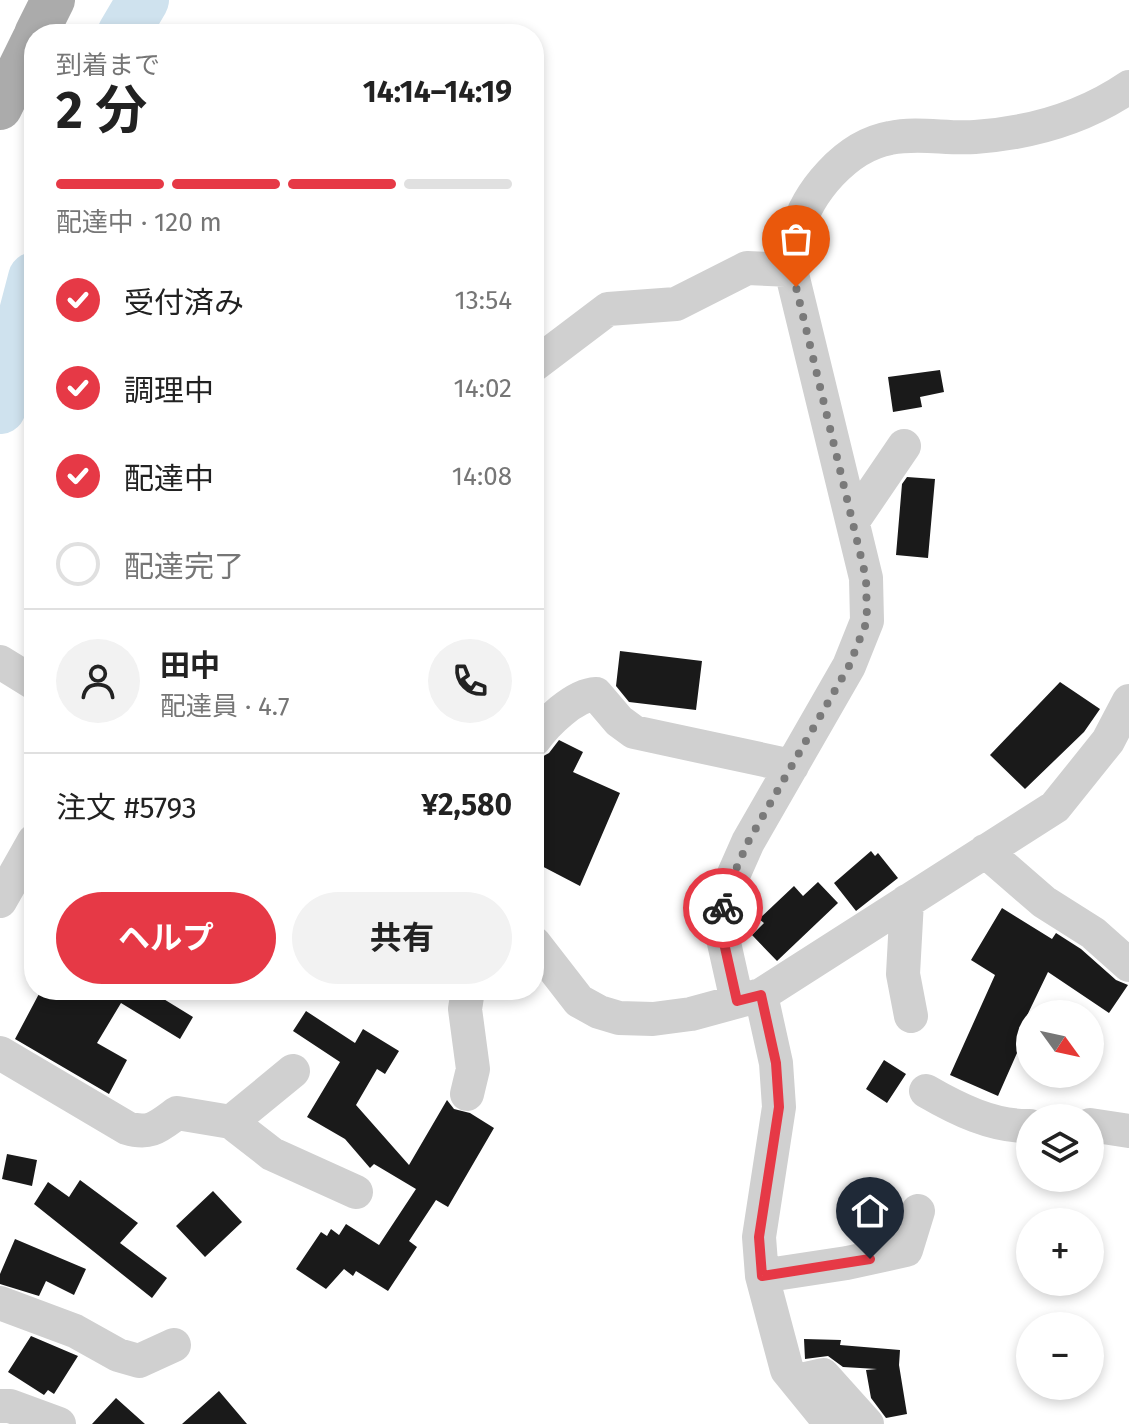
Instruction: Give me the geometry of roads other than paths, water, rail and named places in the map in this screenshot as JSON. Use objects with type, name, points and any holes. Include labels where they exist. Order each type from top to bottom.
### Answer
[{"type":"main road","points":[[41,24],[53,0]]},
{"type":"main road","points":[[2,98],[24,57]]},
{"type":"street","points":[[831,1424],[787,1370],[762,1276],[759,1237],[779,1107],[776,1063],[722,934],[723,907],[729,885],[748,842],[849,666],[867,621],[866,578],[791,270],[796,234],[810,200],[838,167],[863,147],[888,138],[973,137],[1053,125],[1104,104],[1129,87]]},
{"type":"street","points":[[544,357],[608,309],[676,304],[747,268],[791,270]]},
{"type":"street","points":[[853,521],[904,446]]},
{"type":"street","points":[[0,662],[24,677]]},
{"type":"street","points":[[544,725],[580,700],[596,694],[619,721],[634,732],[792,766]]},
{"type":"street","points":[[544,956],[579,1001],[619,1018],[653,1019],[691,1014],[749,998],[1055,807],[1108,741],[1129,701]]},
{"type":"street","points":[[985,851],[1044,902],[1093,933],[1129,965]]},
{"type":"street","points":[[0,901],[24,859]]},
{"type":"street","points":[[907,901],[903,974],[911,1016]]},
{"type":"street","points":[[466,1000],[473,1069],[467,1094]]},
{"type":"street","points":[[0,1053],[127,1128],[152,1131],[177,1113],[231,1122],[272,1154],[356,1192]]},
{"type":"street","points":[[231,1122],[293,1071]]},
{"type":"street","points":[[926,1091],[958,1110],[1016,1126]]},
{"type":"street","points":[[1104,1127],[1129,1131]]},
{"type":"street","points":[[762,1276],[906,1250],[918,1211]]},
{"type":"street","points":[[0,1303],[75,1331],[118,1355],[139,1361],[174,1345]]},
{"type":"street","points":[[796,1381],[823,1375],[867,1424]]},
{"type":"street","points":[[0,1406],[10,1406],[59,1424]]},
{"type":"waterway","points":[[129,24],[143,0]]},
{"type":"waterway","points":[[0,408],[24,316]]}]
